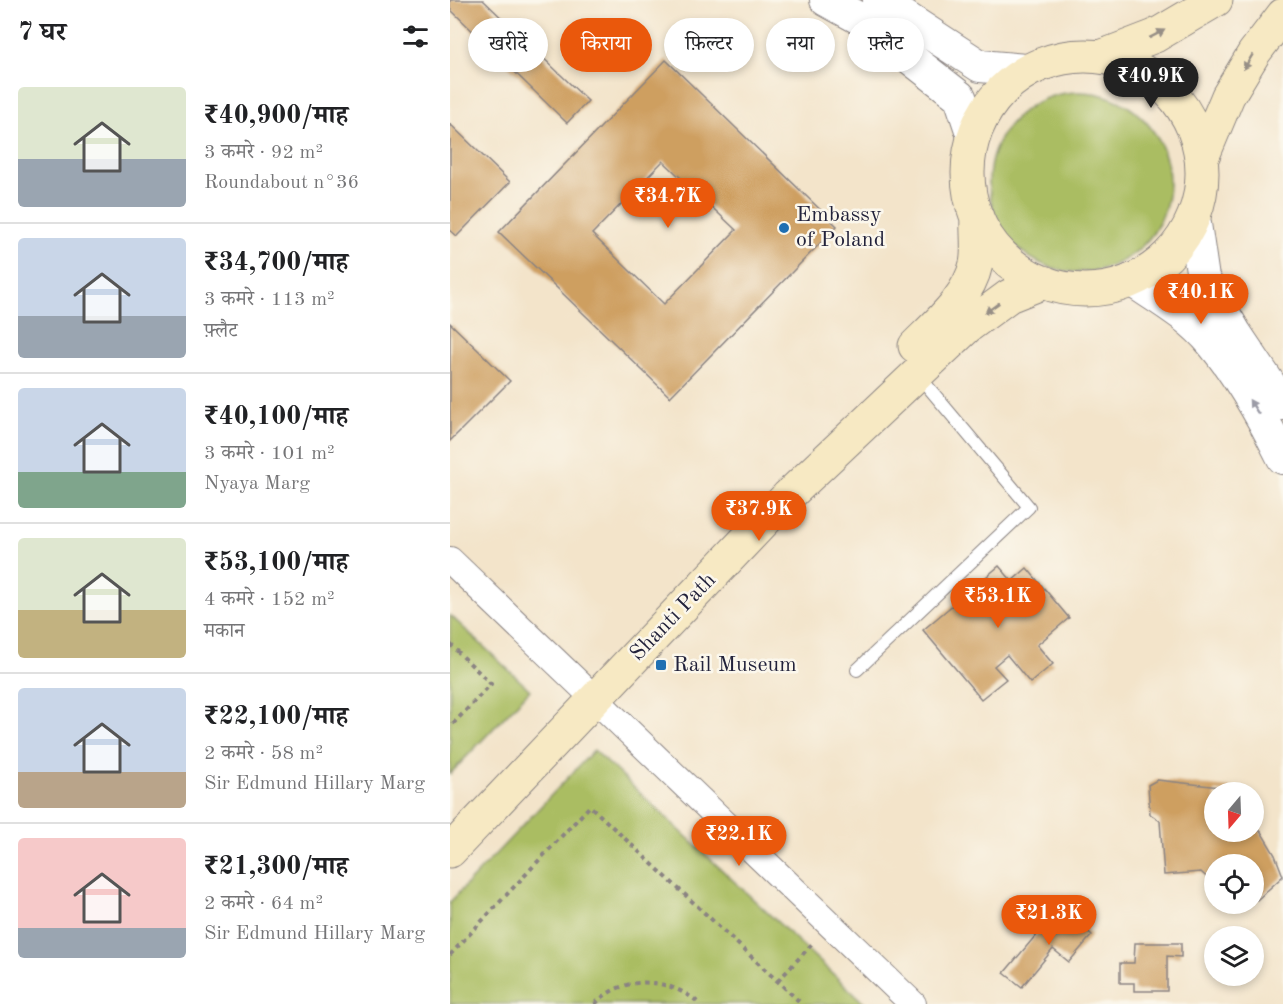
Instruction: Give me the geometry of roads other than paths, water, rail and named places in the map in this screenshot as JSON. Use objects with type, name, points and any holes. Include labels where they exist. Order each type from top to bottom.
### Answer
[{"type":"main road","points":[[1103,57],[1124,62],[1162,83],[1189,117],[1202,158],[1202,188],[1194,217],[1183,237],[1168,255],[1151,269],[1131,280],[1110,287],[1066,288],[1044,282],[1008,260],[993,245],[977,217],[969,191],[968,164],[973,136],[981,116],[993,98],[1026,70],[1103,57],[1155,36],[1216,0]]},
{"type":"main road","points":[[1202,158],[1228,96],[1254,53],[1283,15]]},
{"type":"main road","name":"Shanti Path","points":[[450,851],[589,692],[949,312],[965,289],[976,264],[977,217]]},
{"type":"main road","name":"Shanti Path","points":[[450,825],[788,496],[967,327],[1009,296],[1044,282]]},
{"type":"street","points":[[826,0],[859,18],[960,97],[973,136]]},
{"type":"street","points":[[879,0],[980,66],[1026,70]]},
{"type":"street","points":[[1194,217],[1203,278],[1236,334],[1283,404]]},
{"type":"street","points":[[1131,280],[1182,314],[1212,342],[1269,429],[1283,458]]},
{"type":"street","points":[[450,560],[913,1004]]},
{"type":"lane","points":[[857,670],[1029,507],[917,374]]},
{"type":"place","name":"Embassy of Poland","points":[[784,228]]},
{"type":"place","name":"Rail Museum","points":[[661,665]]}]
